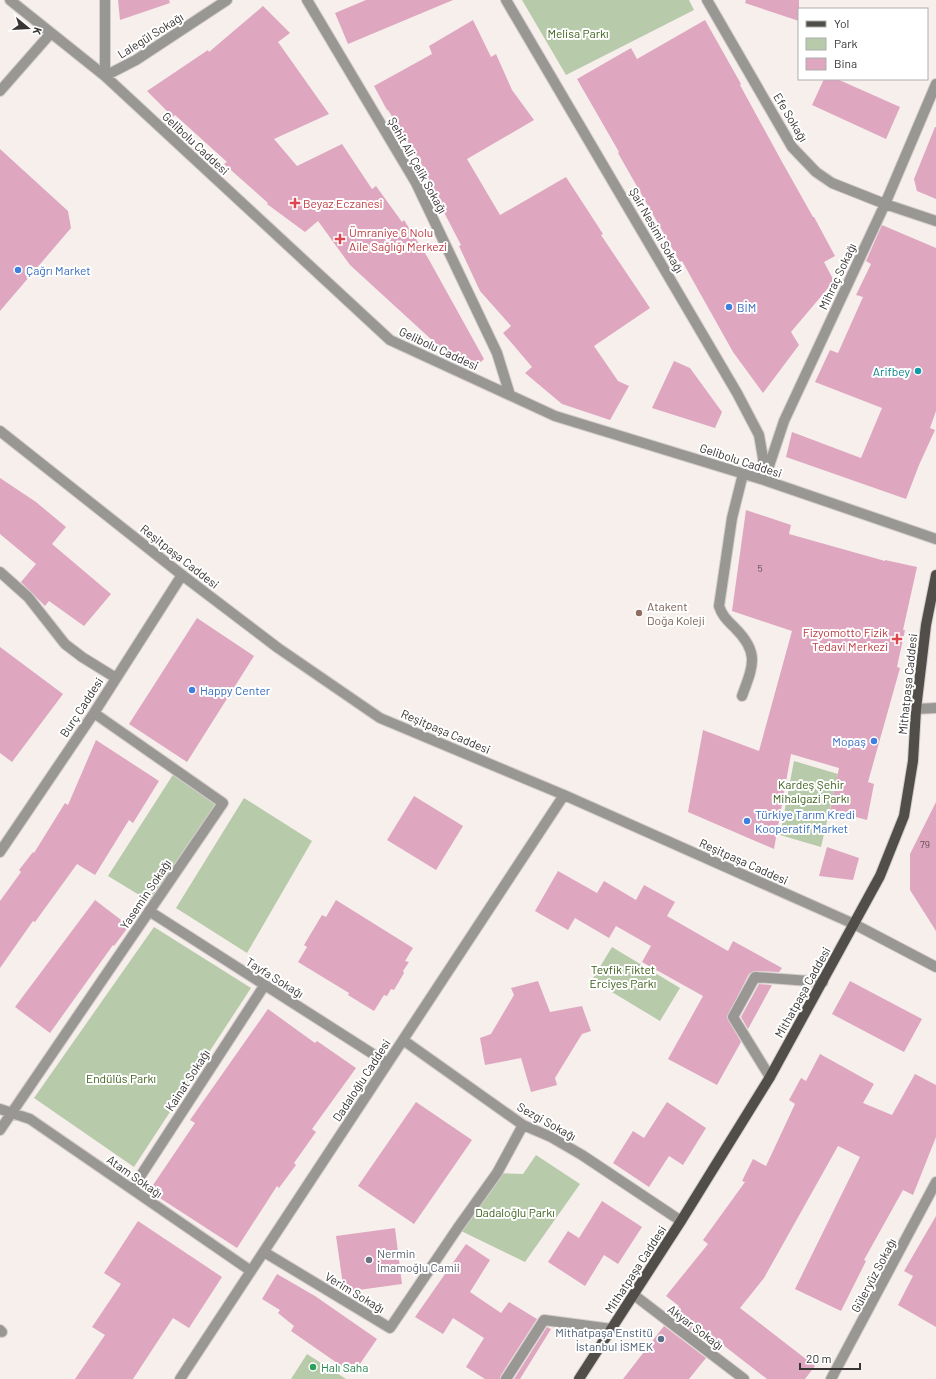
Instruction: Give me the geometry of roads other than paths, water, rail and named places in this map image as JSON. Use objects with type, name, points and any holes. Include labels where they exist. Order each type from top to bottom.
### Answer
[{"type":"main road","name":"Mithatpaşa Caddesi","points":[[579,1379],[681,1221],[770,1077],[880,876],[904,816],[913,761],[916,709],[926,625],[936,575]]},
{"type":"street","name":"Gelibolu Caddesi","points":[[10,0],[105,76],[390,340],[555,416],[764,480],[936,539]]},
{"type":"street","points":[[105,0],[105,76]]},
{"type":"street","name":"Lalegül Sokağı","points":[[105,76],[136,60],[227,0]]},
{"type":"street","name":"Şehit Ali Çelik Sokağı","points":[[307,0],[416,183],[498,353],[510,395]]},
{"type":"street","name":"Şair Nesimi Sokağı","points":[[506,0],[737,394],[759,435],[763,458],[764,480]]},
{"type":"street","name":"Efe Sokağı","points":[[707,0],[792,147],[816,172],[832,183],[885,204],[936,221]]},
{"type":"street","points":[[0,91],[51,33]]},
{"type":"street","name":"Mihraç Sokağı","points":[[764,480],[784,421],[885,204],[936,84]]},
{"type":"street","name":"Reşitpaşa Caddesi","points":[[0,431],[182,575],[278,648],[380,718],[564,795],[854,924],[936,967]]},
{"type":"street","points":[[742,696],[753,656],[748,643],[724,617],[719,606],[732,518],[743,474]]},
{"type":"street","points":[[0,572],[28,597],[66,644],[82,657],[116,678]]},
{"type":"street","name":"Burç Caddesi","points":[[0,852],[94,713],[182,575]]},
{"type":"street","points":[[916,709],[936,708]]},
{"type":"street","name":"Yasemin Sokağı","points":[[0,1130],[223,802],[94,713]]},
{"type":"street","name":"Dadaloğlu Caddesi","points":[[180,1379],[564,795]]},
{"type":"street","name":"Tayfa Sokağı","points":[[148,911],[387,1063]]},
{"type":"street","points":[[770,1077],[734,1017],[755,977],[823,982]]},
{"type":"street","name":"Kainat Sokağı","points":[[132,1189],[264,986]]},
{"type":"street","name":"Sezgi Sokağı","points":[[403,1040],[523,1125],[551,1137],[582,1155],[681,1221]]},
{"type":"street","name":"Atam Sokağı","points":[[0,1109],[30,1119],[251,1271]]},
{"type":"street","name":"Verim Sokağı","points":[[264,1252],[390,1328],[457,1229],[498,1173],[523,1125]]},
{"type":"street","name":"Güleryüz Sokağı","points":[[832,1379],[936,1182]]},
{"type":"street","name":"Akyar Sokağı","points":[[634,1295],[744,1379]]},
{"type":"street","points":[[506,1379],[544,1320],[612,1329]]},
{"type":"place","name":"Beyaz Eczanesi","points":[[295,203]]},
{"type":"place","name":"Ümraniye 6 Nolu Aile Sağlığı Merkezi","points":[[340,239]]},
{"type":"place","name":"Çağrı Market","points":[[18,270]]},
{"type":"place","name":"BİM","points":[[729,307]]},
{"type":"place","name":"Arifbey","points":[[918,371]]},
{"type":"place","name":"Atakent Doğa Koleji","points":[[639,613]]},
{"type":"place","name":"Fizyomotto Fizik Tedavi Merkezi","points":[[897,639]]},
{"type":"place","name":"Happy Center","points":[[192,690]]},
{"type":"place","name":"Mopaş","points":[[874,741]]},
{"type":"place","name":"Türkiye Tarım Kredi Kooperatif Market","points":[[747,821]]},
{"type":"place","name":"Nermin İmamoğlu Camii","points":[[369,1260]]},
{"type":"place","name":"Mithatpaşa Enstitü İstanbul İSMEK","points":[[661,1339]]},
{"type":"place","name":"Halı Saha","points":[[313,1367]]},
{"type":"park label","name":"Melisa Parkı","points":[[578,33]]},
{"type":"park label","name":"Kardeş Şehir Mihalgazi Parkı","points":[[811,791]]},
{"type":"park label","name":"Tevfik Fiktet Erciyes Parkı","points":[[623,976]]},
{"type":"park label","name":"Endülüs Parkı","points":[[121,1078]]},
{"type":"park label","name":"Dadaloğlu Parkı","points":[[515,1212]]}]
